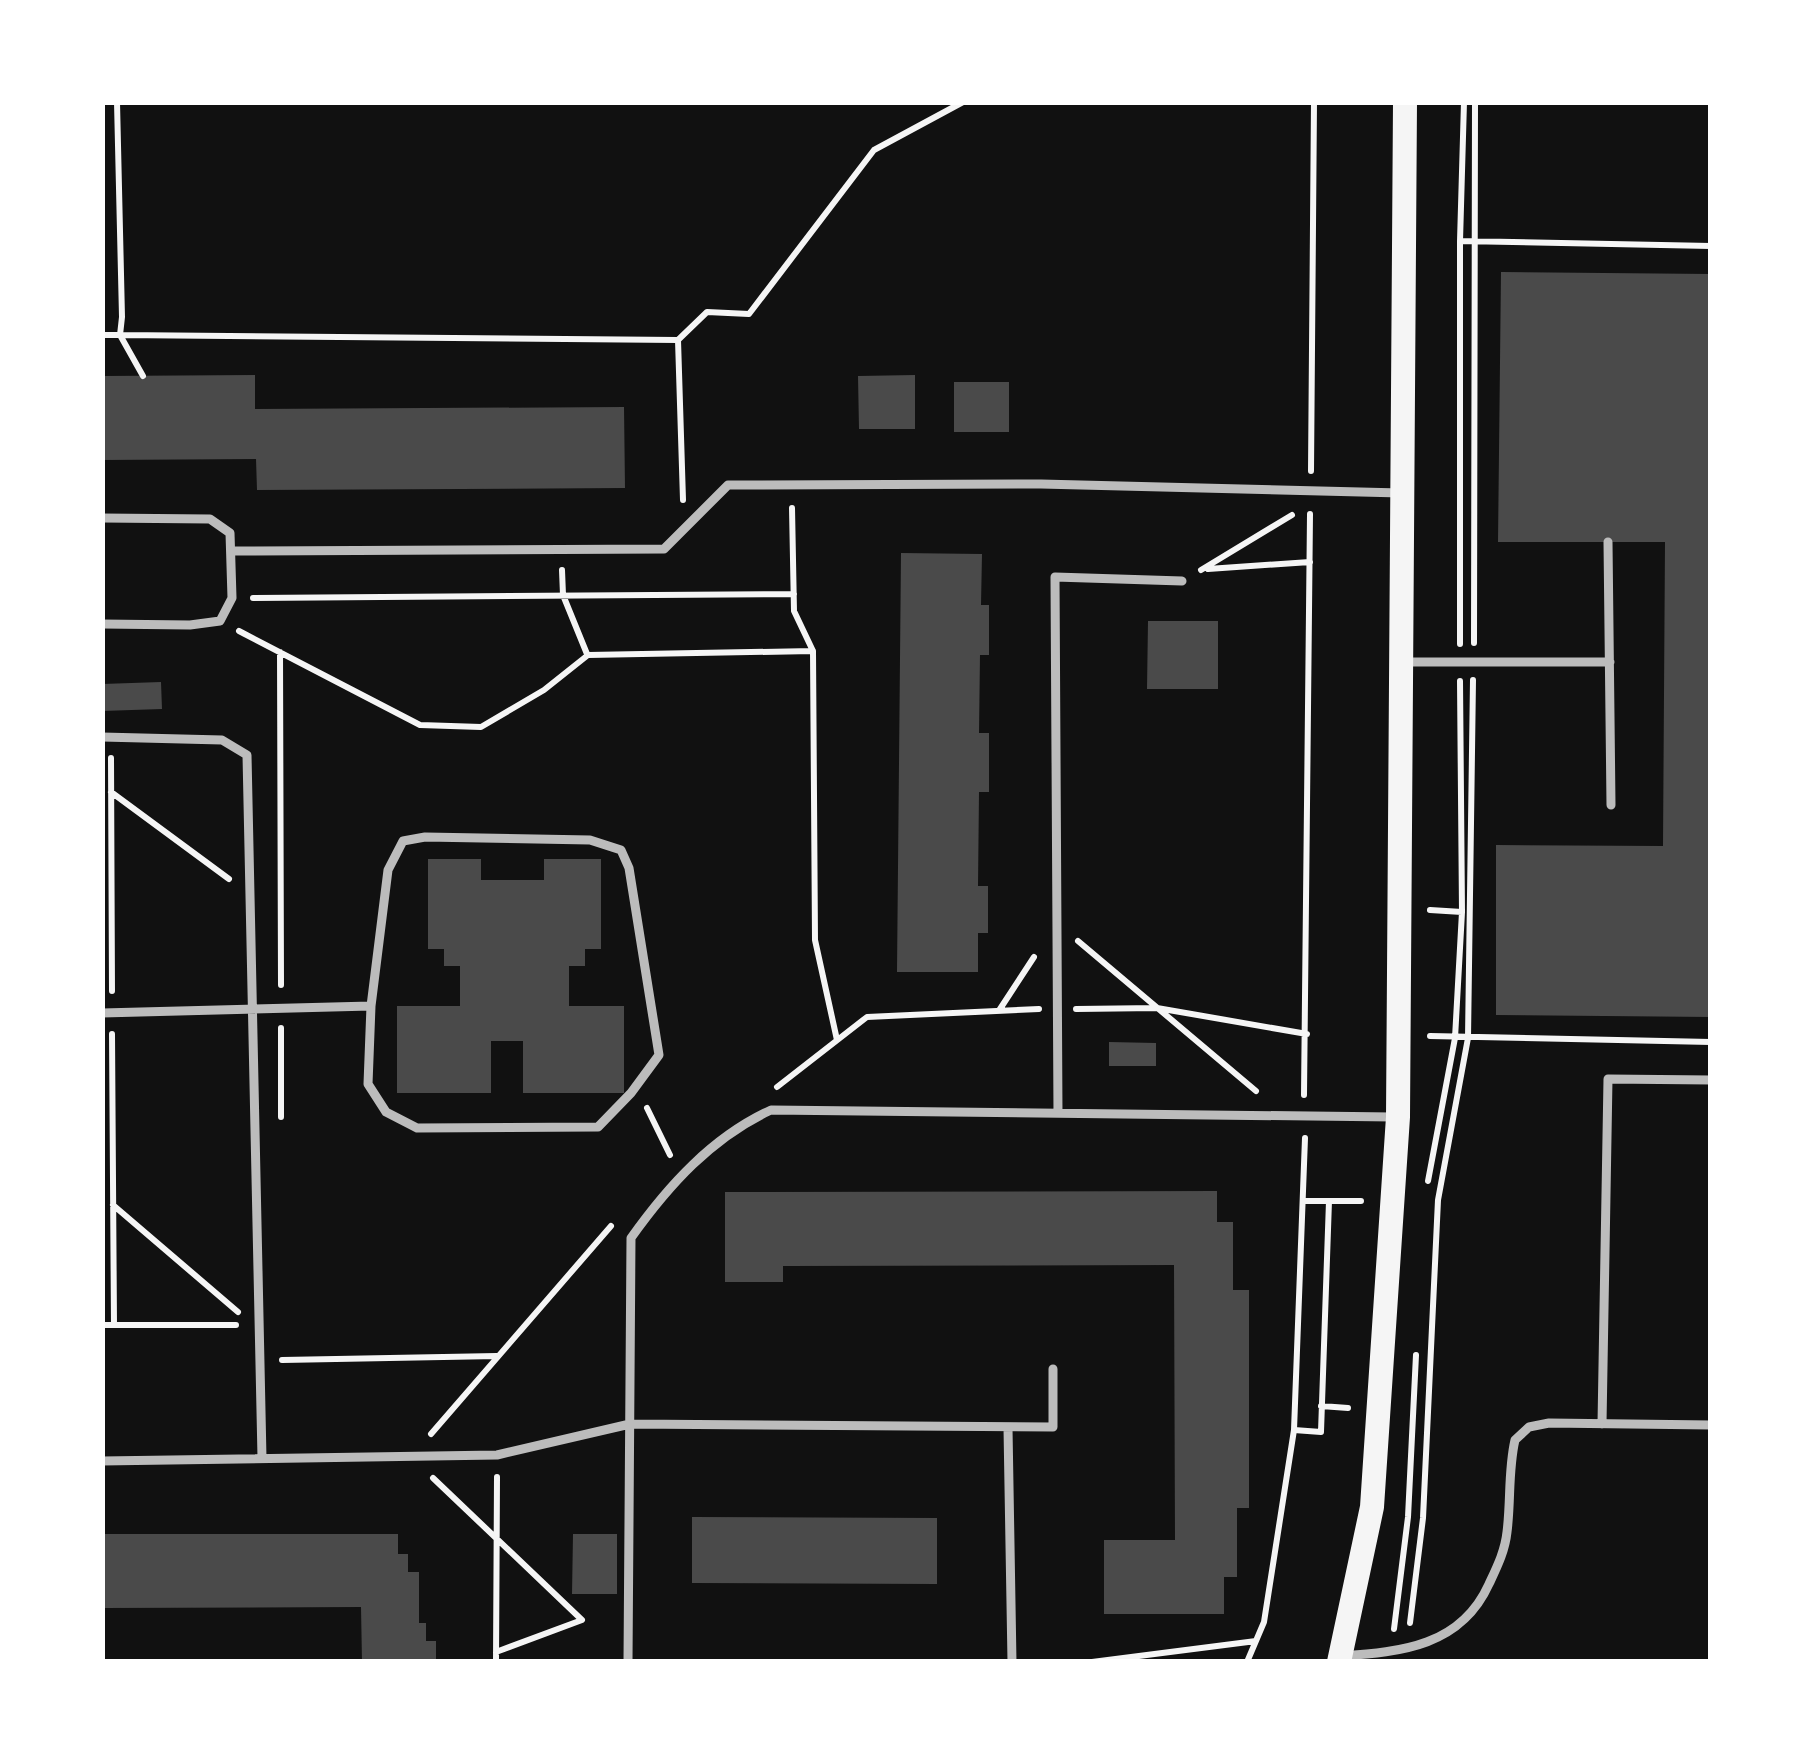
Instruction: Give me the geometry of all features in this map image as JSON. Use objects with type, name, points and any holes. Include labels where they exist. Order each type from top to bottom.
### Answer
[{"type":"main road","points":[[1340,1659],[1372,1507],[1398,1117],[1405,102]]},
{"type":"lane","points":[[231,551],[664,549],[728,485],[1041,484],[1401,493]]},
{"type":"lane","points":[[102,518],[210,519],[230,533],[232,598],[220,621],[102,624]]},
{"type":"lane","points":[[1608,542],[1611,805]]},
{"type":"lane","points":[[1058,1113],[1055,578],[1182,580]]},
{"type":"lane","points":[[1401,662],[1610,662]]},
{"type":"lane","points":[[102,736],[222,740],[247,755],[262,1458]]},
{"type":"lane","points":[[425,837],[566,839],[621,850],[629,868],[659,1054],[598,1127],[417,1128],[386,1112],[368,1084],[371,1006],[388,870],[403,841],[425,837]]},
{"type":"lane","points":[[102,1013],[371,1006]]},
{"type":"lane","points":[[1602,1424],[1608,1079],[1711,1080]]},
{"type":"lane","points":[[628,1662],[632,1238],[667,1187],[743,1123],[771,1110],[1398,1117]]},
{"type":"lane","points":[[102,1460],[497,1455],[630,1424],[1053,1427],[1053,1369]]},
{"type":"lane","points":[[1340,1659],[1439,1640],[1482,1600],[1504,1550],[1515,1440],[1529,1427],[1549,1423],[1711,1425]]},
{"type":"lane","points":[[1008,1428],[1012,1662]]},
{"type":"path","points":[[117,102],[121,335],[143,376]]},
{"type":"path","points":[[102,335],[678,340],[707,313],[748,314],[874,150],[963,102]]},
{"type":"path","points":[[1311,490],[1314,102]]},
{"type":"path","points":[[1424,1201],[1455,1038],[1462,912],[1460,241],[1464,102]]},
{"type":"path","points":[[1406,1649],[1423,1518],[1438,1200],[1468,1038],[1474,102]]},
{"type":"path","points":[[1460,241],[1711,246]]},
{"type":"path","points":[[678,340],[683,529]]},
{"type":"path","points":[[791,484],[794,611],[813,651],[815,940],[837,1040]]},
{"type":"path","points":[[1247,1662],[1264,1622],[1294,1430],[1306,1116],[1307,1034],[1310,562],[1310,504],[1204,569],[1310,562]]},
{"type":"path","points":[[561,548],[563,596],[588,655]]},
{"type":"path","points":[[232,598],[794,594]]},
{"type":"path","points":[[220,621],[420,725],[482,727],[544,690],[588,655],[813,651]]},
{"type":"path","points":[[280,652],[280,706]]},
{"type":"path","points":[[111,792],[251,895]]},
{"type":"path","points":[[102,871],[112,880]]},
{"type":"path","points":[[1430,910],[1462,912]]},
{"type":"path","points":[[1000,1009],[1057,924],[1267,1099]]},
{"type":"path","points":[[765,1096],[867,1017],[1000,1009],[1157,1008],[1307,1034]]},
{"type":"path","points":[[1430,1036],[1711,1042]]},
{"type":"path","points":[[631,1093],[646,1108],[675,1166]]},
{"type":"path","points":[[1294,1430],[1321,1432],[1329,1201]]},
{"type":"path","points":[[102,1325],[253,1325],[113,1205]]},
{"type":"path","points":[[496,1652],[582,1620],[411,1456],[622,1213]]},
{"type":"path","points":[[1390,1653],[1408,1517],[1417,1336]]},
{"type":"path","points":[[261,1360],[500,1355]]},
{"type":"path","points":[[496,1662],[497,1455]]},
{"type":"path","points":[[1092,1662],[1256,1641]]},
{"type":"building","points":[[1501,272],[1711,274],[1711,1017],[1496,1015],[1496,845],[1663,846],[1665,542],[1498,542]]},
{"type":"building","points":[[255,375],[255,409],[624,407],[625,488],[257,490],[256,459],[102,460],[102,376]]},
{"type":"building","points":[[915,375],[915,429],[859,429],[858,376]]},
{"type":"building","points":[[954,382],[1009,382],[1009,432],[954,432]]},
{"type":"building","points":[[901,553],[982,554],[981,605],[989,605],[989,655],[980,655],[979,733],[989,733],[989,792],[979,792],[978,886],[988,886],[988,933],[978,933],[978,972],[897,972]]},
{"type":"building","points":[[1148,621],[1218,621],[1218,689],[1147,689]]},
{"type":"building","points":[[161,682],[162,709],[102,711],[102,684]]},
{"type":"building","points":[[428,859],[481,859],[481,880],[544,880],[544,859],[601,859],[601,949],[585,949],[585,966],[569,966],[569,1006],[624,1006],[624,1093],[523,1093],[523,1041],[491,1041],[491,1093],[397,1093],[397,1006],[460,1006],[460,966],[444,966],[444,949],[428,949]]},
{"type":"building","points":[[1109,1042],[1156,1043],[1156,1066],[1109,1066]]},
{"type":"building","points":[[1217,1191],[1217,1222],[1233,1222],[1233,1290],[1249,1290],[1249,1508],[1237,1508],[1237,1577],[1224,1577],[1224,1614],[1104,1614],[1104,1540],[1175,1540],[1174,1265],[783,1266],[783,1282],[725,1282],[725,1192]]},
{"type":"building","points":[[692,1517],[937,1518],[937,1584],[692,1583]]},
{"type":"building","points":[[102,1534],[398,1534],[398,1554],[408,1554],[408,1572],[419,1572],[419,1623],[426,1623],[426,1641],[436,1641],[436,1662],[362,1662],[361,1607],[102,1608]]},
{"type":"building","points":[[573,1534],[617,1534],[617,1594],[572,1594]]}]
